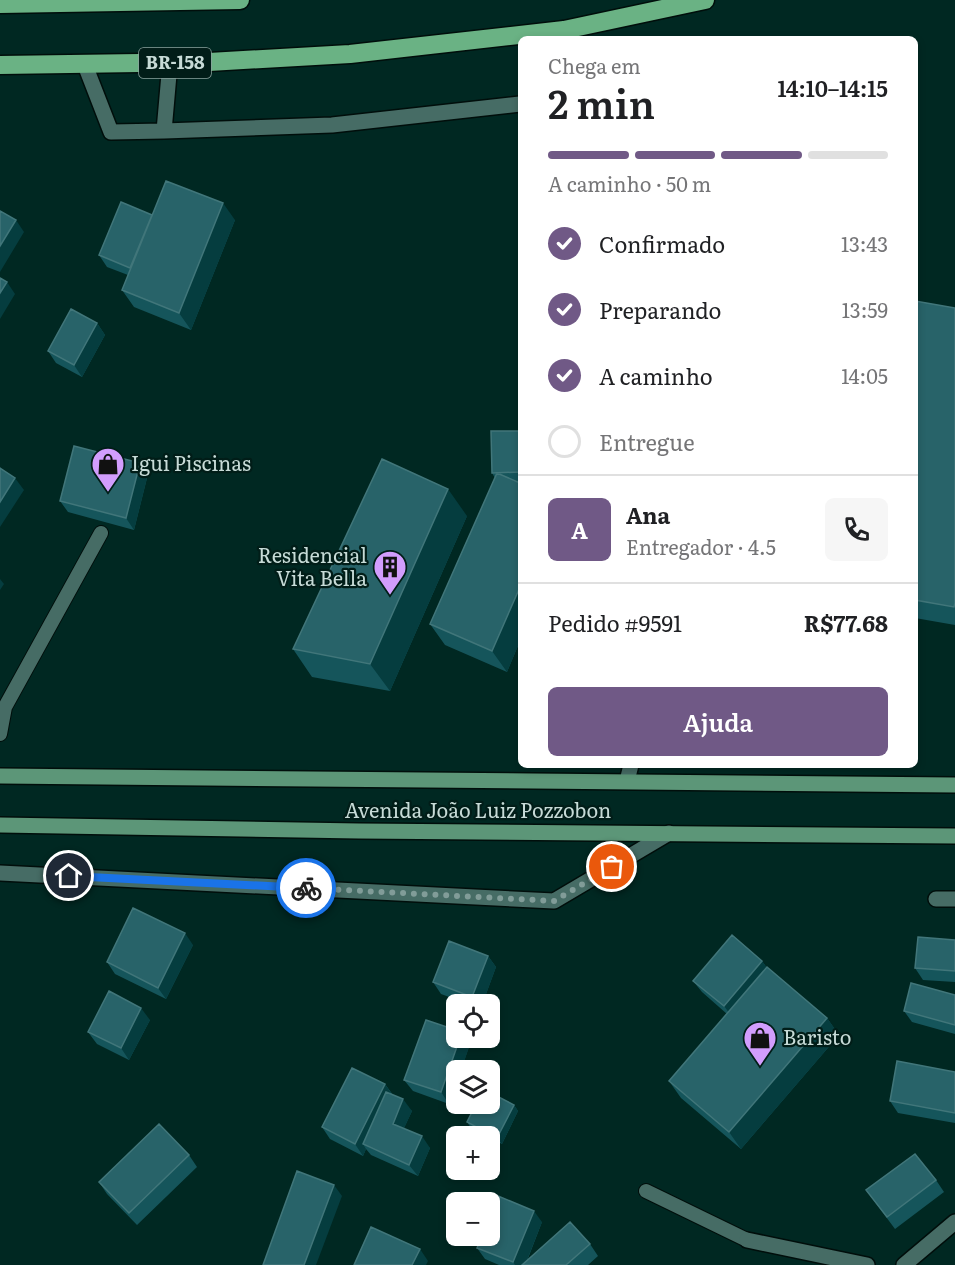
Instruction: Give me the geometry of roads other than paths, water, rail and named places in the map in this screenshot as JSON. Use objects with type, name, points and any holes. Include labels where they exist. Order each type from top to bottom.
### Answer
[{"type":"highway","points":[[0,4],[240,0]]},
{"type":"highway","name":"BR-158","points":[[1,67],[170,63],[350,54],[564,30],[705,0]]},
{"type":"main road","name":"Avenida João Luiz Pozzobon","points":[[0,776],[955,785]]},
{"type":"main road","name":"Avenida João Luiz Pozzobon","points":[[0,825],[955,836]]},
{"type":"street","points":[[164,131],[170,63]]},
{"type":"street","points":[[85,65],[111,132],[332,125],[518,104]]},
{"type":"street","points":[[627,781],[630,768]]},
{"type":"street","points":[[0,873],[554,901],[669,834]]},
{"type":"street","points":[[936,899],[955,898]]},
{"type":"street","points":[[904,1265],[955,1222]]},
{"type":"street","points":[[747,1240],[867,1265]]},
{"type":"lane","points":[[0,734],[5,707],[100,533]]},
{"type":"lane","points":[[646,1191],[747,1240]]},
{"type":"place","name":"Igui Piscinas","points":[[108,493]]},
{"type":"place","name":"Residencial Vita Bella","points":[[390,596]]},
{"type":"place","name":"Baristo","points":[[760,1067]]}]
